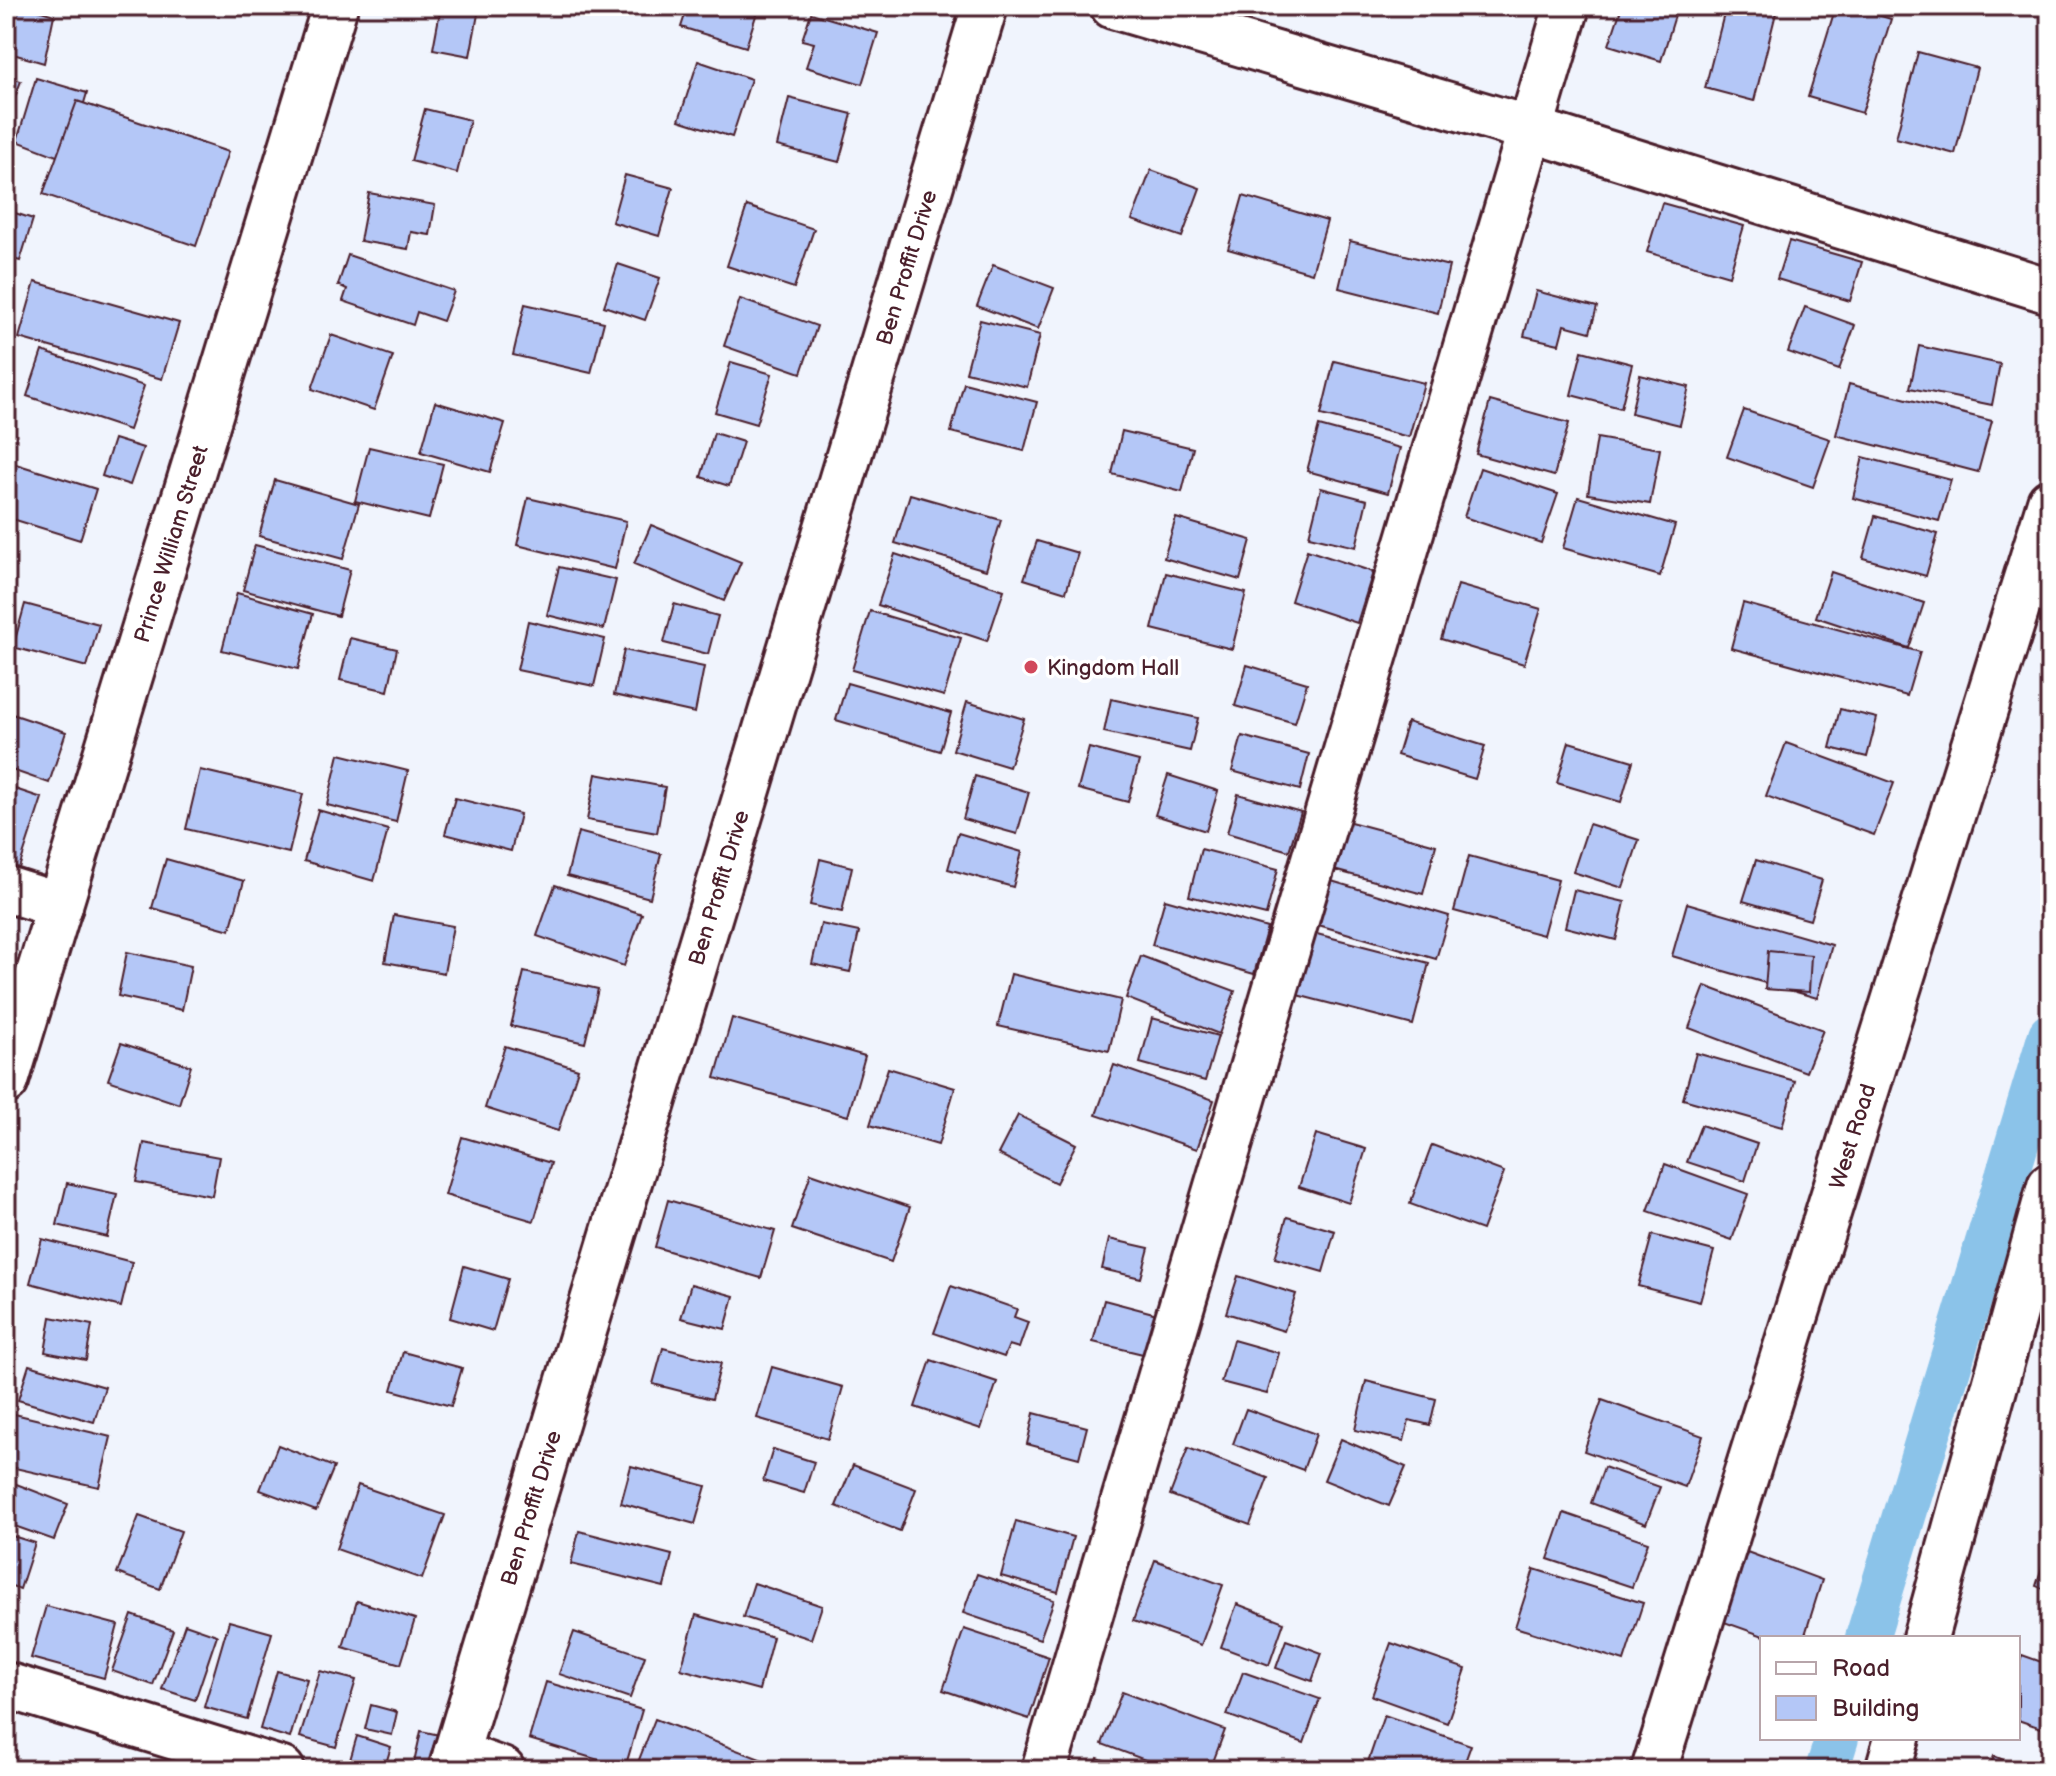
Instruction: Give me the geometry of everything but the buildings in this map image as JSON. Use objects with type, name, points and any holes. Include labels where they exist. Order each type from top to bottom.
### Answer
[{"type":"street","name":"Prince William Street","points":[[6,1081],[335,6]]},
{"type":"street","name":"Ben Proffit Drive","points":[[453,1762],[985,6]]},
{"type":"street","points":[[1113,6],[1530,129],[2050,291]]},
{"type":"street","points":[[1044,1770],[1567,6]]},
{"type":"street","name":"West Road","points":[[1654,1770],[2050,502]]},
{"type":"street","points":[[6,889],[60,906]]},
{"type":"street","points":[[1926,1636],[2050,1186]]},
{"type":"street","points":[[6,1685],[282,1770]]},
{"type":"street","points":[[1888,1770],[1896,1740]]},
{"type":"street","points":[[453,1762],[502,1770]]},
{"type":"waterway","points":[[1868,1636],[2050,1035]]},
{"type":"waterway","points":[[1827,1770],[1836,1740]]},
{"type":"place","name":"Kingdom Hall","points":[[1031,667]]}]
